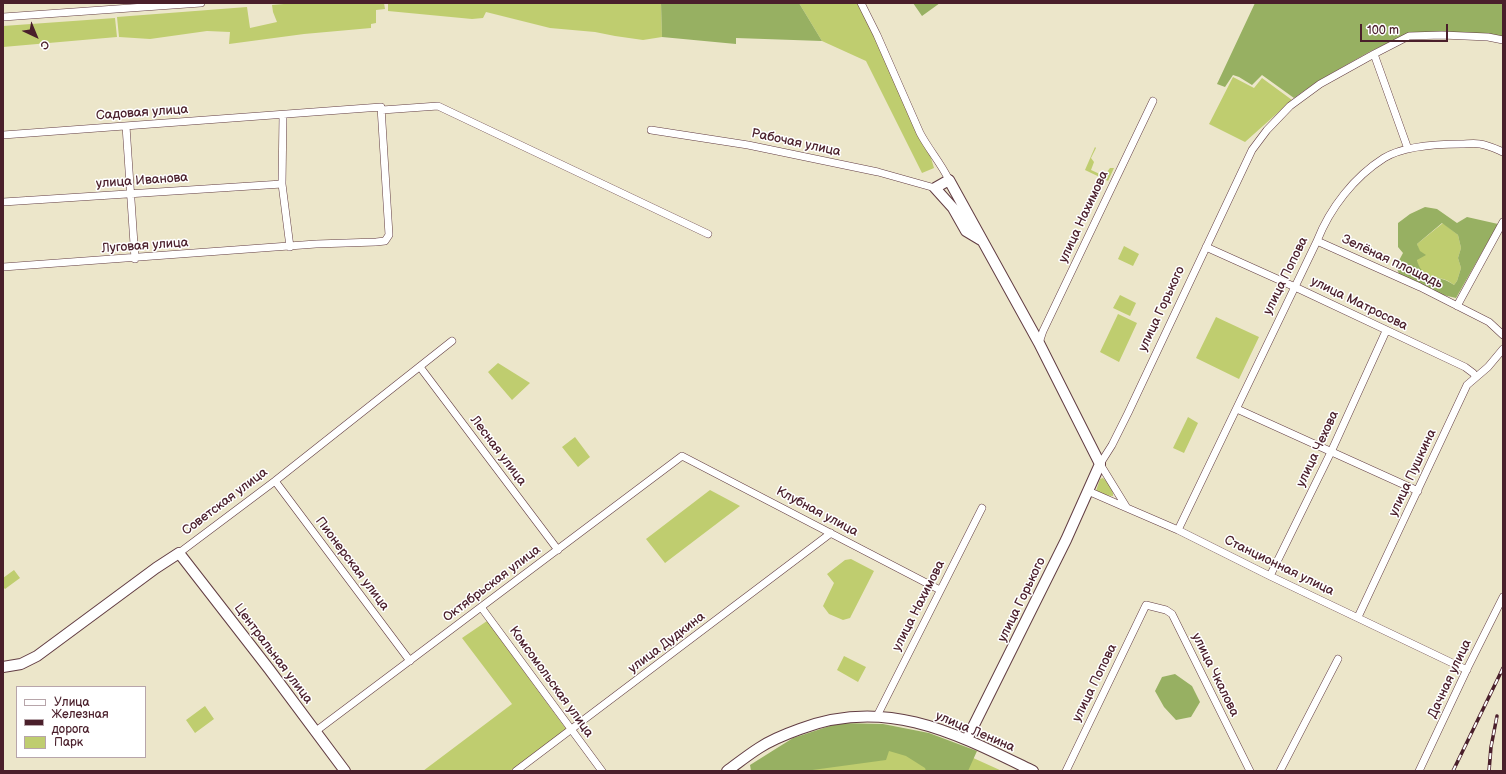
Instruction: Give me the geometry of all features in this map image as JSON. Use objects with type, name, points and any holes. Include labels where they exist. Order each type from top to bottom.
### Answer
[{"type":"street","points":[[3,17],[201,3]]},
{"type":"street","points":[[861,3],[877,35],[920,133],[928,148],[942,164],[949,180],[1038,344],[1100,464],[1126,508]]},
{"type":"street","name":"улица Горького","points":[[967,739],[1066,540],[1100,464],[1112,445],[1128,413],[1252,150],[1267,130],[1290,106],[1320,84],[1409,36],[1449,35],[1488,37],[1503,40]]},
{"type":"street","points":[[1374,54],[1408,149]]},
{"type":"street","name":"улица Нахимова","points":[[1038,344],[1040,336],[1153,101]]},
{"type":"street","points":[[382,110],[438,106],[708,234]]},
{"type":"street","name":"Садовая улица","points":[[3,135],[381,107],[382,110]]},
{"type":"street","name":"Луговая улица","points":[[3,267],[385,241],[389,235],[382,110]]},
{"type":"street","points":[[283,115],[282,184],[290,247]]},
{"type":"street","points":[[126,126],[135,259]]},
{"type":"street","name":"Рабочая улица","points":[[650,130],[755,146],[878,172],[935,188]]},
{"type":"street","name":"улица Попова","points":[[1178,530],[1322,228],[1347,190],[1365,173],[1385,158],[1408,149],[1437,144],[1480,144],[1503,152]]},
{"type":"street","points":[[949,180],[935,188],[953,208],[966,231],[981,240]]},
{"type":"street","name":"улица Иванова","points":[[3,202],[282,184]]},
{"type":"street","points":[[1457,306],[1503,222]]},
{"type":"street","name":"Зелёная площадь","points":[[1317,241],[1420,287],[1489,322],[1503,335]]},
{"type":"street","name":"улица Матросова","points":[[1206,247],[1295,286],[1386,331],[1465,367],[1476,377]]},
{"type":"street","name":"улица Чехова","points":[[1270,576],[1331,452],[1386,331]]},
{"type":"street","name":"Советская улица","points":[[3,667],[21,664],[37,656],[156,568],[179,553],[275,481],[452,341]]},
{"type":"street","name":"улица Пушкина","points":[[1358,617],[1467,386],[1488,367],[1503,349]]},
{"type":"street","name":"Лесная улица","points":[[420,367],[558,550]]},
{"type":"street","points":[[1237,409],[1418,491]]},
{"type":"street","name":"Октябрьская улица","points":[[316,731],[682,456]]},
{"type":"street","name":"Клубная улица","points":[[682,456],[940,590]]},
{"type":"street","name":"Пионерская улица","points":[[275,481],[410,661]]},
{"type":"street","name":"Станционная улица","points":[[1088,491],[1178,530],[1270,576],[1467,670]]},
{"type":"street","name":"улица Нахимова","points":[[877,716],[982,508]]},
{"type":"street","name":"улица Дудкина","points":[[516,771],[831,533]]},
{"type":"street","name":"Центральная улица","points":[[179,553],[345,771]]},
{"type":"street","name":"Дачная улица","points":[[1419,771],[1503,597]]},
{"type":"street","name":"улица Попова","points":[[1066,771],[1146,605]]},
{"type":"street","name":"улица Чкалова","points":[[1146,605],[1166,610],[1172,614],[1250,771]]},
{"type":"street","name":"Комсомольская улица","points":[[481,607],[602,771]]},
{"type":"street","points":[[1280,771],[1338,659]]},
{"type":"street","name":"улица Ленина","points":[[727,771],[760,747],[786,734],[814,723],[845,717],[877,716],[922,724],[967,739],[1033,771]]},
{"type":"green space","points":[[296,3],[384,3],[385,9],[376,10],[376,23],[371,24],[371,28],[304,34],[229,44],[230,32],[207,31],[150,39],[119,37],[117,17],[247,7],[250,28],[277,22],[272,5]]},
{"type":"green space","points":[[388,3],[661,3],[662,37],[643,40],[595,32],[550,28],[486,12],[483,18],[472,19],[388,11]]},
{"type":"green space","points":[[661,3],[799,3],[822,41],[736,38],[736,44],[662,37]]},
{"type":"green space","points":[[799,3],[861,3],[928,148],[934,168],[922,173],[866,61],[822,41]]},
{"type":"green space","points":[[913,3],[940,3],[922,16]]},
{"type":"green space","points":[[1255,3],[1503,3],[1503,39],[1407,34],[1369,52],[1318,81],[1294,98],[1262,75],[1252,85],[1233,75],[1225,87],[1217,84]]},
{"type":"green space","points":[[115,18],[117,37],[3,47],[3,26]]},
{"type":"green space","points":[[1233,77],[1254,88],[1262,78],[1292,100],[1245,142],[1209,124]]},
{"type":"green space","points":[[1095,147],[1096,148],[1091,158],[1094,162],[1091,170],[1104,176],[1110,168],[1114,168],[1108,181],[1085,170]]},
{"type":"green space","points":[[1425,207],[1437,209],[1457,223],[1467,217],[1498,224],[1456,298],[1443,295],[1399,274],[1396,266],[1403,253],[1398,247],[1398,223],[1410,214]],"holes":[[[1442,223],[1458,235],[1461,248],[1458,258],[1461,268],[1457,281],[1454,285],[1446,280],[1421,270],[1417,260],[1426,255],[1420,251],[1417,244]]]},
{"type":"green space","points":[[1443,223],[1458,235],[1461,248],[1458,258],[1461,268],[1457,281],[1454,285],[1447,280],[1426,274],[1420,269],[1417,262],[1417,244]]},
{"type":"green space","points":[[1124,246],[1139,254],[1133,266],[1118,259]]},
{"type":"green space","points":[[1120,295],[1136,303],[1130,316],[1113,308]]},
{"type":"green space","points":[[1118,314],[1137,323],[1119,362],[1100,352]]},
{"type":"green space","points":[[1216,317],[1259,337],[1239,379],[1196,358]]},
{"type":"green space","points":[[498,363],[530,383],[512,400],[488,372]]},
{"type":"green space","points":[[1188,417],[1198,423],[1184,453],[1173,448]]},
{"type":"green space","points":[[575,437],[590,457],[578,467],[562,447]]},
{"type":"green space","points":[[1103,478],[1113,492],[1113,496],[1103,495],[1096,491],[1100,479]]},
{"type":"green space","points":[[710,490],[740,506],[665,563],[646,539]]},
{"type":"green space","points":[[851,559],[874,571],[850,618],[843,620],[829,614],[823,606],[834,583],[827,574],[845,560]]},
{"type":"green space","points":[[14,570],[20,578],[5,589],[3,587],[3,578]]},
{"type":"green space","points":[[487,621],[566,729],[510,771],[423,771],[512,704],[462,638]]},
{"type":"green space","points":[[844,656],[866,667],[858,682],[837,670]]},
{"type":"green space","points":[[1175,674],[1192,686],[1200,702],[1191,717],[1176,720],[1164,707],[1155,691],[1162,677]]},
{"type":"green space","points":[[205,706],[214,719],[195,733],[186,720]]},
{"type":"green space","points":[[839,723],[883,724],[929,733],[977,751],[968,771],[926,771],[925,768],[906,756],[889,751],[886,760],[805,771],[751,771],[750,765],[793,738]]},
{"type":"green space","points":[[792,746],[960,752],[1002,771],[753,771]]},
{"type":"railway","points":[[1453,771],[1503,668]]},
{"type":"railway","points":[[1489,771],[1491,747],[1497,716]]}]
